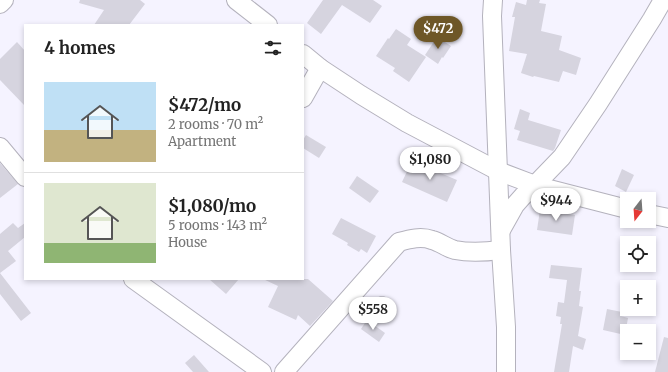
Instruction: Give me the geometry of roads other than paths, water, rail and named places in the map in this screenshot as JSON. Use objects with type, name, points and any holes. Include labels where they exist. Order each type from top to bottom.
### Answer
[{"type":"street","points":[[0,4],[4,0]]},
{"type":"street","points":[[236,0],[267,24]]},
{"type":"street","points":[[493,0],[492,16],[500,230],[506,328],[506,372]]},
{"type":"street","points":[[500,230],[515,205],[562,157],[598,104],[663,0]]},
{"type":"street","points":[[304,55],[320,68],[407,124],[498,171],[535,185],[620,207]]},
{"type":"street","points":[[304,96],[320,68]]},
{"type":"street","points":[[0,147],[24,176]]},
{"type":"street","points":[[656,215],[668,218]]},
{"type":"street","points":[[284,372],[399,242],[413,238],[431,239],[453,249],[468,252],[501,250]]},
{"type":"street","points":[[135,280],[262,372]]}]
